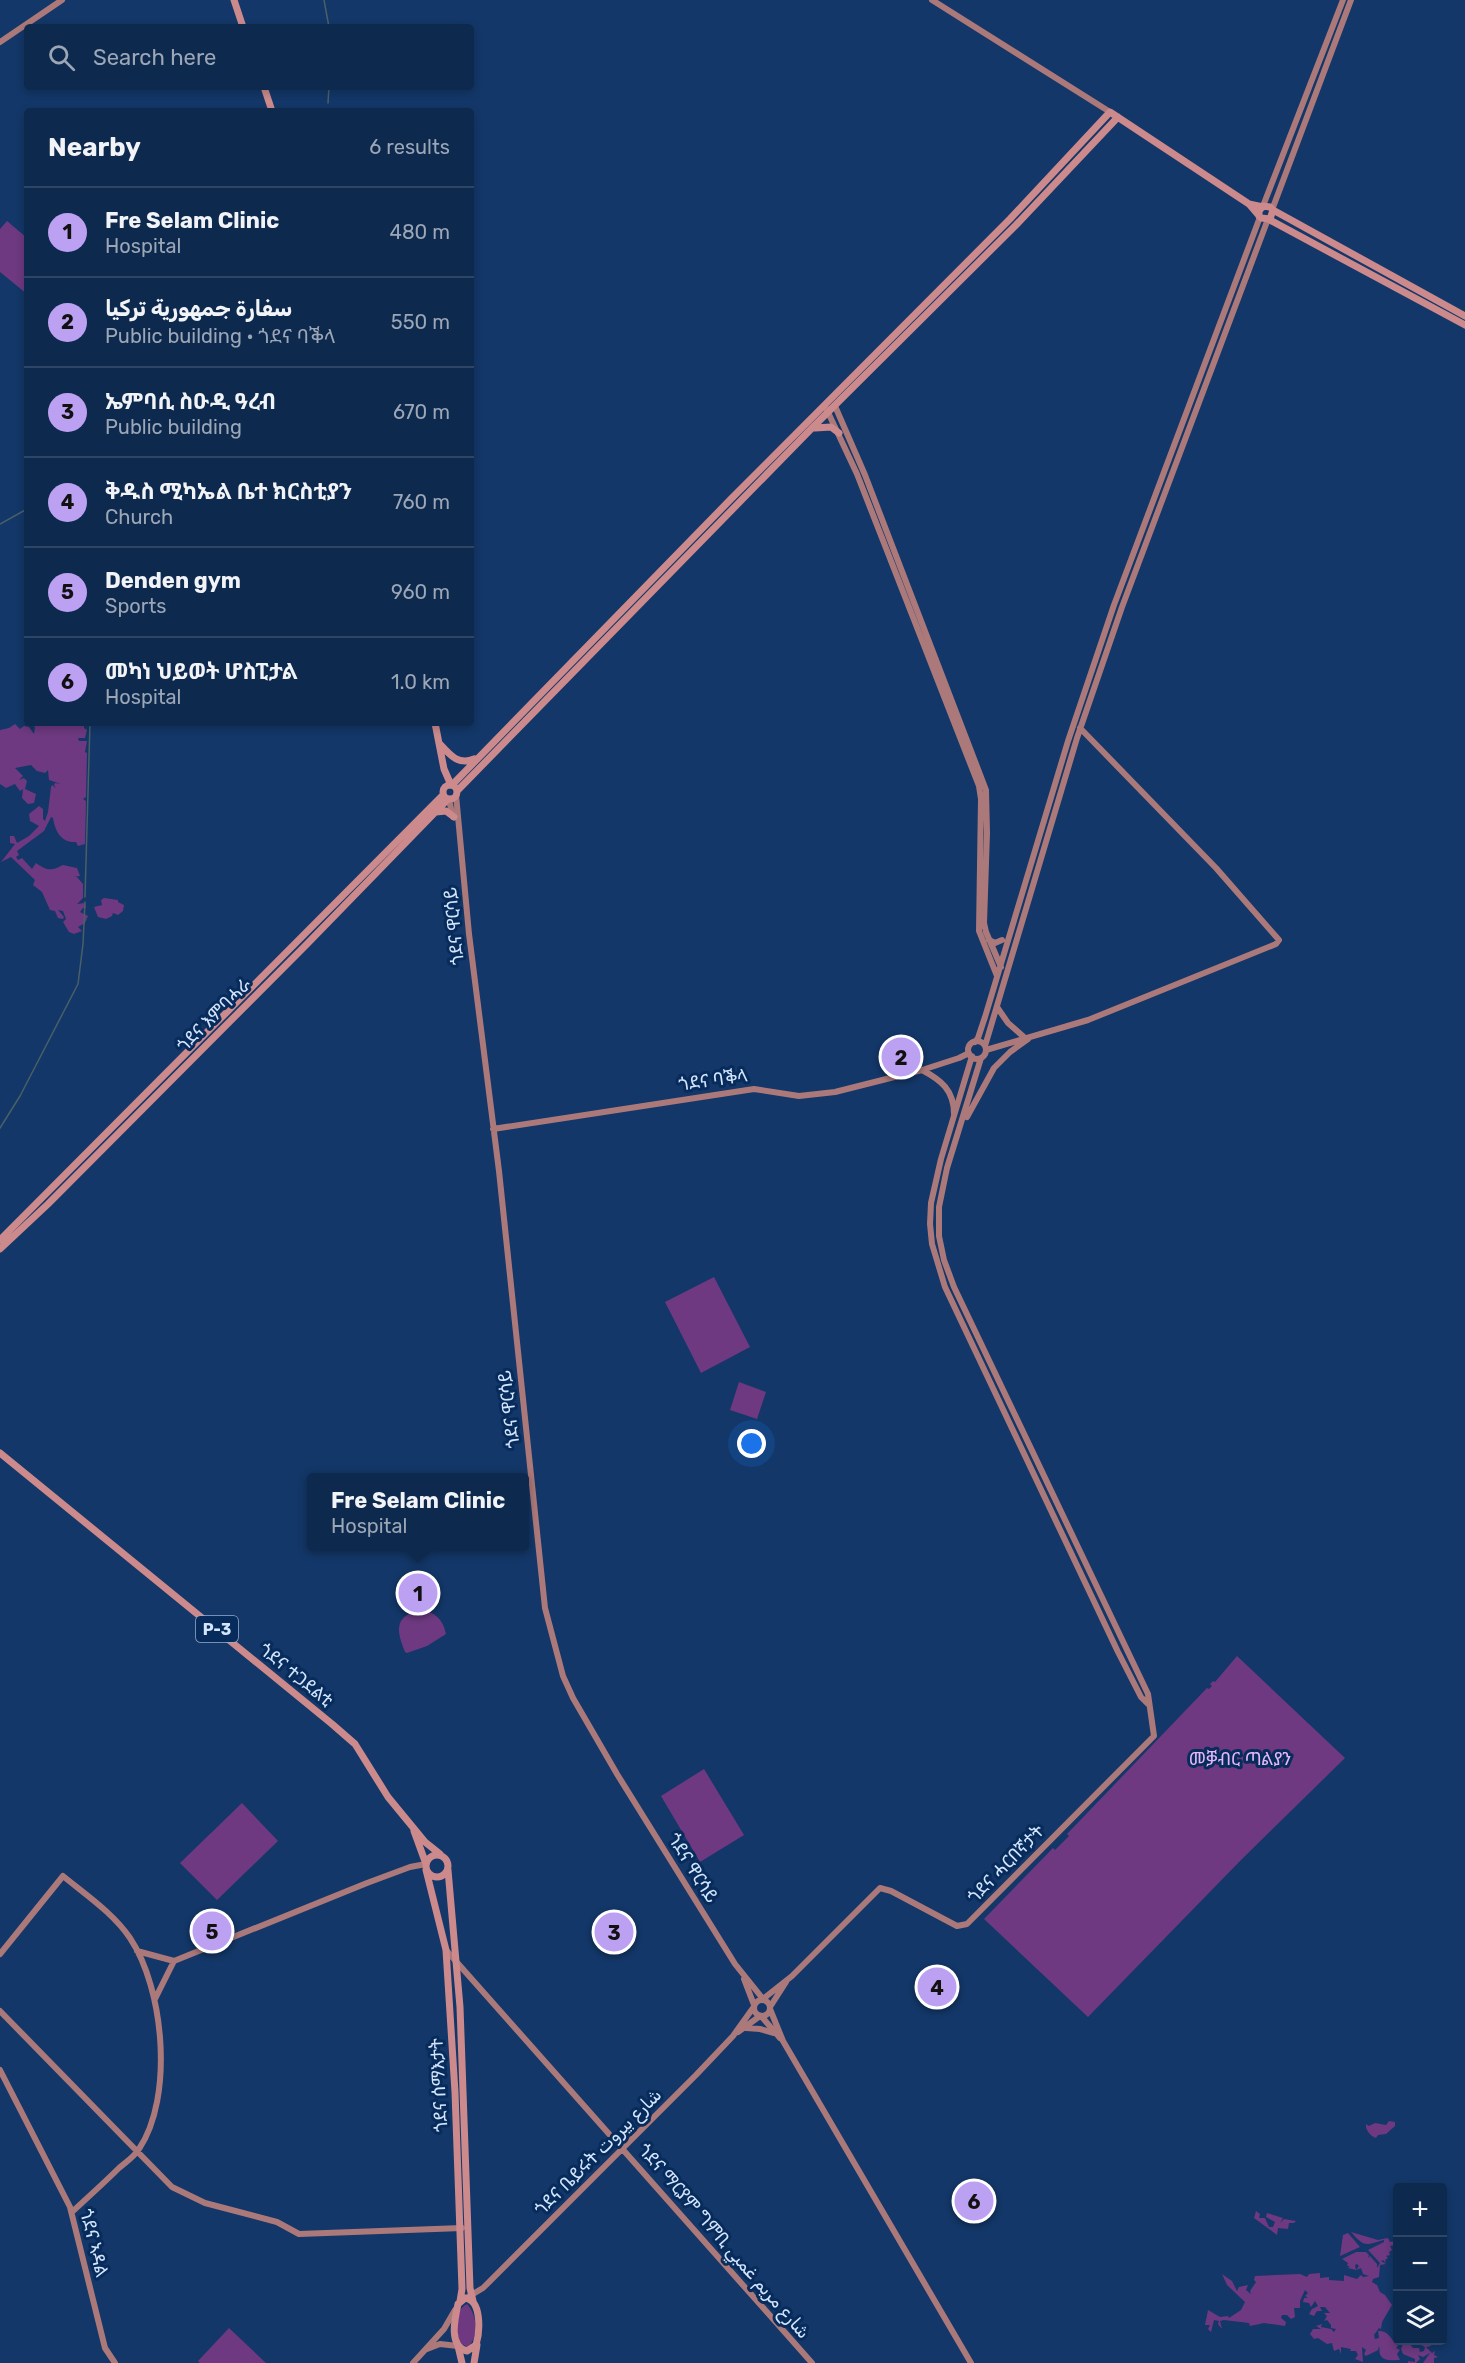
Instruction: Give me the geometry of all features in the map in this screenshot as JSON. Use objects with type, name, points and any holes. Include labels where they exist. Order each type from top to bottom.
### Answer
[{"type":"main road","points":[[27,24],[62,0]]},
{"type":"main road","points":[[234,0],[242,24]]},
{"type":"main road","points":[[932,0],[1118,117],[1249,204],[1260,216],[1465,325]]},
{"type":"main road","points":[[1148,1704],[1134,1684],[945,1287],[933,1252],[930,1224],[932,1195],[970,1055],[969,1047],[978,1038],[1068,741],[1114,605],[1260,216],[1259,211],[1263,206],[1343,0]]},
{"type":"main road","points":[[1148,1704],[1148,1694],[954,1287],[944,1260],[939,1230],[939,1207],[947,1168],[963,1122],[1080,728],[1122,607],[1268,219],[1273,215],[1350,0]]},
{"type":"main road","points":[[0,42],[24,26]]},
{"type":"main road","points":[[265,90],[272,108]]},
{"type":"main road","points":[[450,792],[482,754],[1010,219],[1110,112]]},
{"type":"main road","points":[[450,792],[1016,225],[1118,117]]},
{"type":"main road","points":[[1249,204],[1268,206],[1465,316]]},
{"type":"main road","points":[[825,405],[875,516],[979,786],[981,799],[979,931],[1003,988]]},
{"type":"main road","points":[[835,406],[865,474],[986,790],[984,923],[1006,977]]},
{"type":"main road","points":[[812,429],[826,426],[839,433]]},
{"type":"main road","points":[[436,726],[454,818]]},
{"type":"main road","points":[[985,1048],[1088,1020],[1276,944],[1279,940],[1216,868],[1080,728]]},
{"type":"main road","points":[[439,743],[458,760],[468,762],[482,754]]},
{"type":"main road","name":"ጎደና እምባሓራ","points":[[0,1249],[48,1204],[307,944],[434,813],[450,792]]},
{"type":"main road","name":"ጎደና እምባሓራ","points":[[0,1240],[450,792]]},
{"type":"main road","name":"ጎደና ዋርሳይ","points":[[450,792],[458,825],[545,1608],[555,1651],[573,1698],[611,1764],[742,1975],[763,1999]]},
{"type":"main road","points":[[434,813],[446,811],[458,825]]},
{"type":"main road","points":[[989,940],[995,943],[1002,940]]},
{"type":"main road","points":[[997,1007],[1011,1026],[1025,1038]]},
{"type":"main road","points":[[963,1122],[997,1064],[1033,1036]]},
{"type":"main road","points":[[975,1042],[979,1041],[985,1048]]},
{"type":"main road","points":[[970,1055],[981,1058]]},
{"type":"main road","name":"ጎደና ባቕላ","points":[[493,1129],[754,1089],[805,1096],[843,1090],[970,1055]]},
{"type":"main road","points":[[922,1070],[940,1080],[947,1088],[952,1101],[953,1121]]},
{"type":"main road","points":[[1023,1450],[1031,1447]]},
{"type":"main road","name":"ጎደና ተጋደልቲ","points":[[0,1454],[355,1744],[378,1782],[432,1850],[440,1854]]},
{"type":"main road","name":"ጎደና ሓርበኛታት","points":[[787,1981],[880,1888],[888,1889],[957,1926],[972,1920],[1154,1736],[1148,1704]]},
{"type":"main road","name":"ጎደና ተጋደልቲ","points":[[412,1826],[426,1867]]},
{"type":"main road","points":[[440,1854],[446,1858],[448,1869],[439,1877],[432,1876],[426,1867],[429,1857],[440,1854]]},
{"type":"main road","points":[[137,1951],[174,1960],[410,1867],[426,1867]]},
{"type":"main road","name":"ጎደና ሰማእታት","points":[[426,1867],[446,1950],[462,2289],[478,2321],[474,2363]]},
{"type":"main road","name":"ጎደና ሰማእታት","points":[[448,1869],[464,2092],[468,2228],[467,2301],[454,2325],[462,2363]]},
{"type":"main road","points":[[0,1954],[63,1876],[109,1914],[126,1933],[137,1951],[155,1999],[161,2058],[157,2103],[138,2151],[72,2212]]},
{"type":"main road","name":"ጎደና ማርያም ግምቢ شارع مريم غمبي","points":[[446,1950],[812,2363]]},
{"type":"main road","points":[[155,1999],[174,1960]]},
{"type":"main road","name":"ጎደና ዋርሳይ","points":[[742,1975],[753,2007]]},
{"type":"main road","points":[[733,2036],[757,2001],[787,1981]]},
{"type":"main road","points":[[733,2036],[768,2013],[787,1981]]},
{"type":"main road","points":[[763,1999],[770,2008],[783,2041],[971,2363]]},
{"type":"main road","points":[[753,2007],[756,2014],[761,2016],[783,2041]]},
{"type":"main road","points":[[0,2011],[172,2187],[195,2199],[277,2222],[296,2233],[468,2228]]},
{"type":"main road","points":[[745,2028],[760,2029],[776,2034]]},
{"type":"main road","name":"ጎደና ቤይሩት شارع بيروت","points":[[483,2288],[733,2036]]},
{"type":"main road","name":"ጎደና ኣዳል","points":[[0,2070],[72,2212],[105,2348],[115,2363]]},
{"type":"main road","points":[[467,2301],[483,2288]]},
{"type":"main road","points":[[413,2363],[467,2301],[483,2288]]},
{"type":"main road","points":[[426,2349],[440,2344],[469,2350],[474,2348],[477,2342]]},
{"type":"green space","points":[[7,221],[24,235],[24,292],[0,272],[0,229]]},
{"type":"green space","points":[[15,724],[20,729],[24,726],[29,727],[34,734],[33,726],[84,726],[87,730],[85,738],[78,738],[79,741],[87,741],[85,752],[87,753],[86,797],[83,799],[86,801],[85,844],[78,846],[76,842],[63,838],[57,832],[51,817],[44,831],[17,851],[19,855],[16,857],[18,860],[22,858],[32,869],[36,863],[43,868],[50,869],[63,865],[77,868],[80,876],[74,877],[77,877],[83,884],[83,898],[77,904],[85,903],[86,908],[80,912],[88,916],[85,923],[78,927],[82,931],[74,934],[69,932],[63,922],[66,919],[63,911],[58,910],[64,917],[63,919],[58,918],[55,911],[50,910],[42,892],[33,885],[35,880],[11,857],[1,862],[15,844],[10,843],[10,836],[14,836],[17,843],[39,826],[30,821],[29,814],[39,806],[43,809],[45,821],[51,787],[52,785],[56,788],[55,783],[61,784],[49,780],[48,770],[45,773],[37,771],[31,765],[15,768],[23,776],[19,780],[24,778],[27,781],[25,789],[36,794],[34,803],[28,804],[22,798],[23,789],[20,791],[15,784],[6,788],[0,784],[0,730]]},
{"type":"green space","points":[[104,898],[118,900],[124,905],[123,911],[118,915],[113,913],[106,919],[98,917],[94,907],[102,905],[101,900]]},
{"type":"green space","points":[[714,1277],[750,1347],[701,1373],[665,1302]]},
{"type":"green space","points":[[739,1382],[766,1392],[757,1419],[730,1410]]},
{"type":"green space","points":[[419,1610],[437,1617],[443,1624],[446,1634],[427,1646],[407,1653],[400,1638],[399,1626],[405,1617]]},
{"type":"green space","name":"መቓብር ጣልያን","points":[[1237,1656],[1345,1758],[1241,1860],[1088,2017],[984,1919],[1053,1848],[1055,1850],[1069,1836],[1067,1834],[1207,1688],[1212,1686],[1210,1684],[1215,1682]]},
{"type":"green space","points":[[704,1769],[744,1835],[700,1862],[661,1796]]},
{"type":"green space","points":[[242,1803],[278,1841],[217,1900],[180,1863]]},
{"type":"green space","points":[[1389,2121],[1395,2122],[1395,2126],[1386,2134],[1378,2135],[1376,2138],[1366,2129],[1366,2124],[1369,2126],[1375,2123],[1386,2125]]},
{"type":"green space","points":[[1256,2211],[1260,2214],[1259,2218],[1265,2218],[1269,2227],[1273,2227],[1275,2222],[1266,2217],[1267,2213],[1283,2218],[1280,2223],[1284,2219],[1296,2221],[1289,2223],[1288,2229],[1278,2228],[1277,2235],[1254,2218]]},
{"type":"green space","points":[[1351,2232],[1378,2240],[1388,2238],[1390,2242],[1393,2242],[1393,2245],[1390,2246],[1392,2250],[1389,2252],[1390,2255],[1386,2256],[1388,2258],[1385,2260],[1386,2263],[1381,2261],[1386,2264],[1380,2265],[1379,2277],[1373,2279],[1372,2282],[1377,2285],[1392,2305],[1382,2322],[1381,2329],[1379,2328],[1374,2335],[1375,2339],[1379,2338],[1378,2331],[1383,2331],[1393,2341],[1393,2345],[1398,2345],[1396,2348],[1400,2350],[1397,2354],[1400,2360],[1381,2357],[1379,2346],[1378,2350],[1366,2356],[1364,2354],[1366,2350],[1362,2347],[1363,2362],[1355,2359],[1358,2355],[1356,2351],[1341,2347],[1341,2354],[1339,2349],[1334,2351],[1332,2343],[1327,2344],[1318,2338],[1314,2339],[1310,2334],[1313,2329],[1321,2329],[1316,2326],[1322,2324],[1321,2327],[1334,2332],[1336,2329],[1331,2328],[1327,2320],[1324,2321],[1327,2316],[1324,2313],[1330,2313],[1325,2307],[1320,2307],[1322,2311],[1317,2311],[1314,2316],[1309,2314],[1318,2306],[1315,2301],[1311,2307],[1309,2303],[1303,2302],[1304,2298],[1308,2298],[1305,2296],[1308,2293],[1305,2290],[1300,2301],[1300,2308],[1294,2308],[1295,2317],[1291,2319],[1287,2315],[1282,2315],[1281,2318],[1286,2322],[1285,2326],[1264,2323],[1250,2326],[1249,2323],[1224,2320],[1220,2321],[1222,2329],[1218,2324],[1219,2321],[1214,2320],[1211,2332],[1208,2329],[1210,2325],[1205,2325],[1208,2310],[1220,2317],[1228,2316],[1229,2318],[1241,2310],[1245,2302],[1227,2285],[1222,2274],[1232,2281],[1237,2291],[1239,2287],[1248,2285],[1246,2290],[1251,2294],[1250,2291],[1256,2282],[1255,2276],[1300,2274],[1307,2277],[1309,2274],[1320,2273],[1320,2278],[1329,2277],[1329,2280],[1344,2281],[1344,2275],[1357,2279],[1361,2275],[1369,2276],[1363,2274],[1361,2268],[1356,2270],[1348,2268],[1350,2266],[1347,2266],[1348,2263],[1342,2259],[1356,2252],[1366,2252],[1369,2255],[1368,2258],[1370,2256],[1377,2264],[1377,2268],[1380,2263],[1368,2250],[1384,2240],[1366,2244],[1359,2241]]},
{"type":"green space","points":[[1348,2233],[1360,2247],[1340,2256],[1343,2235]]},
{"type":"green space","points":[[467,2304],[476,2326],[474,2338],[467,2347],[459,2342],[457,2326],[458,2315]]},
{"type":"green space","points":[[229,2328],[266,2363],[200,2363],[198,2361]]},
{"type":"green space","points":[[1403,2345],[1411,2345],[1413,2348],[1419,2348],[1420,2352],[1424,2351],[1425,2347],[1421,2345],[1430,2345],[1426,2347],[1432,2353],[1435,2351],[1434,2355],[1438,2357],[1434,2358],[1434,2363],[1423,2363],[1430,2353],[1423,2357],[1418,2355],[1420,2359],[1416,2363],[1408,2363],[1408,2361],[1415,2362],[1415,2359],[1403,2354]]},
{"type":"waterway","points":[[324,0],[328,24]]},
{"type":"waterway","points":[[328,103],[329,90]]},
{"type":"waterway","points":[[0,524],[24,511]]},
{"type":"waterway","points":[[85,897],[90,726]]},
{"type":"waterway","points":[[0,1128],[20,1096],[78,984],[85,902]]},
{"type":"place","name":"سفارة جمهورية تركيا","points":[[901,1057]]},
{"type":"place","name":"Fre Selam Clinic","points":[[418,1593]]},
{"type":"place","name":"Denden gym","points":[[212,1931]]},
{"type":"place","name":"ኤምባሲ ስዑዲ ዓረብ","points":[[614,1932]]},
{"type":"place","name":"ቅዱስ ሚካኤል ቤተ ክርስቲያን","points":[[937,1987]]},
{"type":"place","name":"መካነ ህይወት ሆስፒታል","points":[[974,2201]]}]
